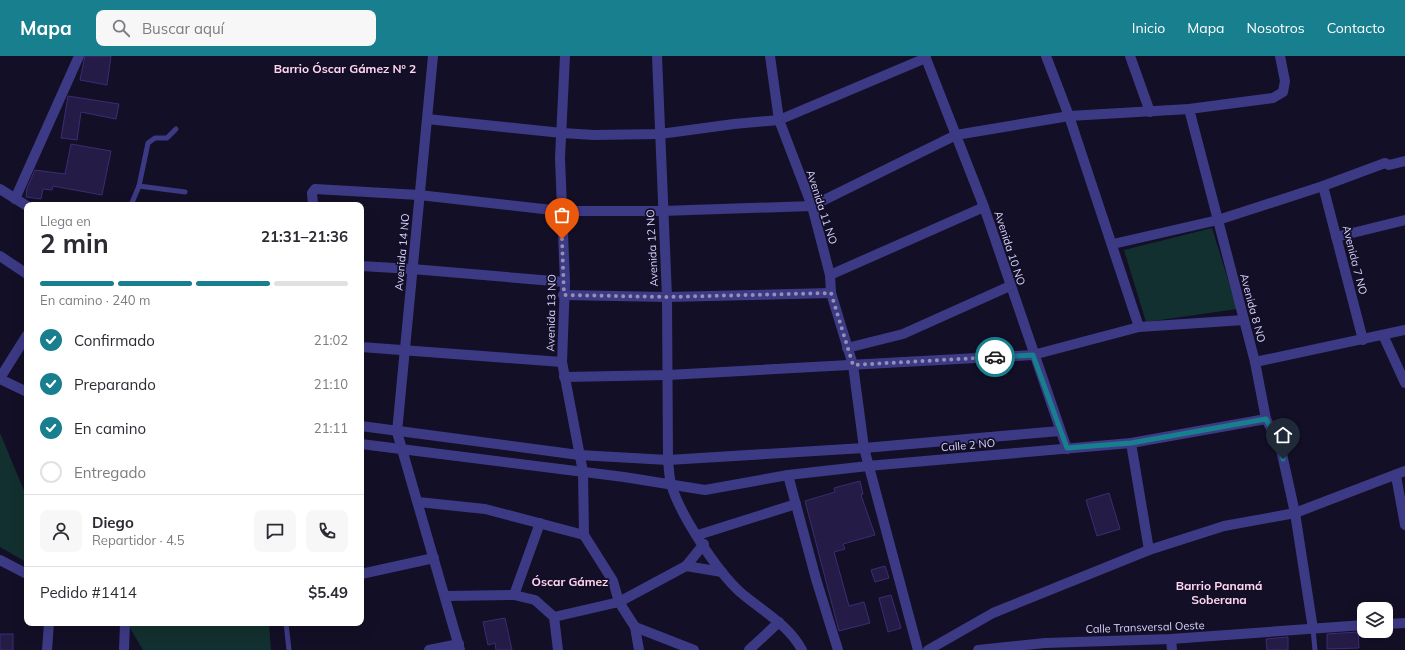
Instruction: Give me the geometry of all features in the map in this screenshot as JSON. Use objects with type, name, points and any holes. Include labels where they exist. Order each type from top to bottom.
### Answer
[{"type":"street","points":[[15,199],[78,56]]},
{"type":"street","name":"Avenida 14 NO","points":[[433,56],[397,432],[459,647]]},
{"type":"street","name":"Avenida 13 NO","points":[[565,56],[560,158],[565,282],[562,362],[583,472],[584,535]]},
{"type":"street","name":"Avenida 12 NO","points":[[658,56],[662,211],[667,297],[668,460],[671,486],[683,515],[722,572],[740,591],[779,622],[795,637],[802,650]]},
{"type":"street","name":"Avenida 11 NO","points":[[770,56],[779,120],[812,206],[830,275],[831,293],[853,365],[864,448],[868,466],[918,650]]},
{"type":"street","points":[[1046,56],[1069,116],[1113,244],[1139,327]]},
{"type":"street","points":[[1130,56],[1150,112]]},
{"type":"street","points":[[313,202],[312,193],[315,189],[419,195],[561,210],[662,211],[812,206],[956,135],[1069,116],[1189,109],[1273,98],[1283,92],[1285,82],[1280,56]]},
{"type":"street","points":[[427,119],[562,133],[660,134],[734,124],[779,120],[925,57]]},
{"type":"street","name":"Avenida 10 NO","points":[[925,57],[984,207],[1033,355],[1067,448]]},
{"type":"street","name":"Avenida 8 NO","points":[[1189,109],[1255,362],[1266,419],[1280,445],[1295,513],[1313,629]]},
{"type":"street","points":[[1113,244],[1218,220],[1323,186],[1385,163],[1390,165],[1405,161]]},
{"type":"street","name":"Avenida 7 NO","points":[[1323,186],[1363,340]]},
{"type":"street","points":[[0,189],[24,204]]},
{"type":"street","points":[[830,275],[984,207]]},
{"type":"street","points":[[1336,237],[1405,220]]},
{"type":"street","points":[[0,256],[24,272]]},
{"type":"street","points":[[364,266],[565,282]]},
{"type":"street","points":[[847,348],[903,334],[1010,286]]},
{"type":"street","points":[[564,295],[667,297],[831,293]]},
{"type":"street","points":[[564,377],[668,374],[1033,355],[1139,327],[1244,320]]},
{"type":"street","points":[[1255,362],[1405,330]]},
{"type":"street","points":[[1383,335],[1405,383]]},
{"type":"street","points":[[24,340],[0,378],[24,390]]},
{"type":"street","points":[[364,347],[562,362]]},
{"type":"street","name":"Calle 2 NO","points":[[364,444],[583,472],[705,490],[788,475],[868,466],[1131,443],[1266,419]]},
{"type":"street","points":[[364,426],[579,455],[668,460],[864,448],[1060,431]]},
{"type":"street","points":[[1131,443],[1149,550]]},
{"type":"street","points":[[928,650],[993,613],[1149,550],[1224,526],[1295,513],[1396,476],[1405,471]]},
{"type":"street","points":[[788,475],[816,580],[838,650]]},
{"type":"street","points":[[1396,476],[1405,525]]},
{"type":"street","points":[[418,502],[485,509],[584,535],[613,581],[620,602],[635,627],[639,650]]},
{"type":"street","points":[[698,536],[796,504]]},
{"type":"street","points":[[514,595],[540,523]]},
{"type":"street","points":[[554,616],[620,602],[686,566],[704,544]]},
{"type":"street","points":[[364,573],[434,558]]},
{"type":"street","points":[[0,560],[24,572]]},
{"type":"street","points":[[686,566],[722,572]]},
{"type":"street","points":[[445,596],[514,595],[535,600],[554,616],[558,650]]},
{"type":"street","points":[[749,650],[779,622]]},
{"type":"street","points":[[1393,624],[1405,623]]},
{"type":"street","points":[[47,650],[49,626]]},
{"type":"street","points":[[124,650],[125,626]]},
{"type":"street","name":"Calle Transversal Oeste","points":[[978,650],[1045,643],[1171,639],[1357,626]]},
{"type":"street","points":[[635,627],[694,650]]},
{"type":"street","points":[[1171,639],[1172,650]]},
{"type":"street","points":[[429,650],[459,647]]},
{"type":"lane","points":[[132,202],[139,186],[148,143],[155,138],[167,138],[176,129]]},
{"type":"lane","points":[[139,186],[185,192]]},
{"type":"lane","points":[[286,626],[289,650]]},
{"type":"lane","points":[[1313,629],[1315,650]]},
{"type":"green space","points":[[1212,228],[1237,309],[1146,322],[1124,250]]},
{"type":"green space","points":[[0,433],[24,491],[24,561],[0,547]]},
{"type":"green space","points":[[129,626],[269,626],[271,650],[143,650]]},
{"type":"building","points":[[85,56],[111,56],[107,85],[80,80]]},
{"type":"building","points":[[68,96],[119,104],[116,119],[81,112],[77,140],[61,138]]},
{"type":"building","points":[[71,144],[111,151],[102,195],[53,186],[52,190],[43,189],[41,199],[26,197],[27,188],[35,170],[65,174]]},
{"type":"building","points":[[860,481],[863,494],[861,495],[875,535],[843,544],[845,549],[834,552],[849,606],[864,602],[870,623],[839,631],[805,501],[835,492],[834,488]]},
{"type":"building","points":[[1109,493],[1120,529],[1097,536],[1086,500]]},
{"type":"building","points":[[885,566],[889,578],[875,582],[871,570]]},
{"type":"building","points":[[891,595],[901,628],[888,632],[879,598]]},
{"type":"building","points":[[505,618],[512,650],[496,650],[495,643],[488,645],[483,622]]},
{"type":"building","points":[[1357,632],[1359,648],[1327,649],[1327,634]]},
{"type":"building","points":[[0,634],[13,634],[13,650],[0,650]]},
{"type":"building","points":[[1288,637],[1288,650],[1267,650],[1266,639]]},
{"type":"way so far","points":[[562,239],[565,282],[564,295],[667,297],[831,293],[853,365],[995,357]]},
{"type":"district","name":"Barrio Óscar Gámez Nº 2","points":[[345,68]]},
{"type":"district","name":"Óscar Gámez","points":[[570,581]]},
{"type":"district","name":"Barrio Panamá Soberana","points":[[1219,592]]},
{"type":"route","points":[[995,357],[1033,355],[1067,448],[1131,443],[1266,419],[1280,445],[1283,459]]}]
